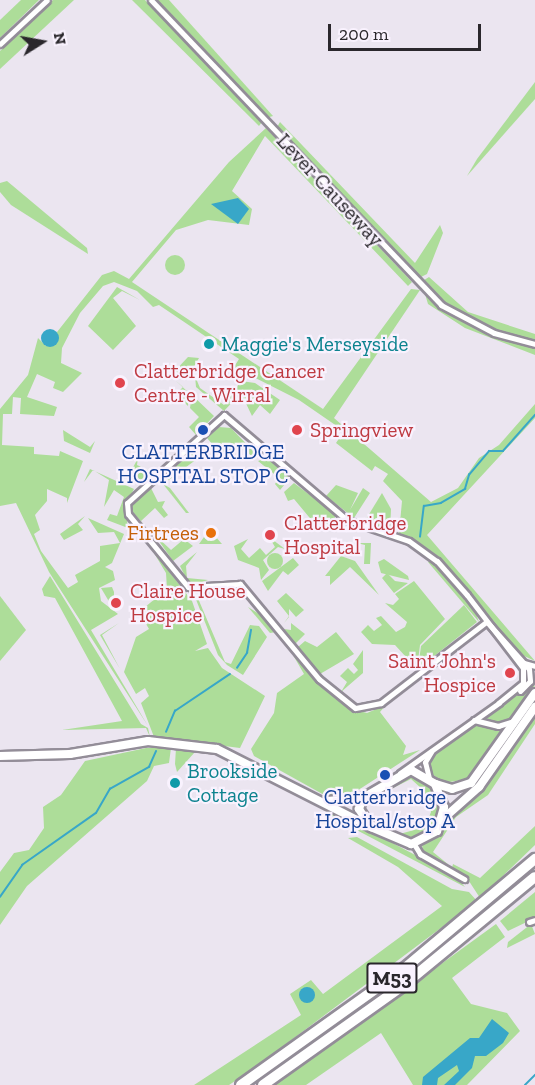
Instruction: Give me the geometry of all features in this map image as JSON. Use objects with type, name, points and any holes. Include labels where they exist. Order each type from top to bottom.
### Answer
[{"type":"highway","points":[[505,885],[535,854]]},
{"type":"highway","name":"M53","points":[[241,1085],[405,968],[535,859]]},
{"type":"highway","name":"M53","points":[[263,1085],[495,912],[535,877]]},
{"type":"highway","points":[[495,912],[535,883]]},
{"type":"main road","points":[[322,800],[363,798],[400,773],[419,771],[432,781],[452,789],[471,783],[535,693]]},
{"type":"main road","points":[[0,756],[70,754],[154,741],[237,756],[400,843],[414,844],[432,836],[443,820],[479,787],[535,706]]},
{"type":"main road","points":[[432,781],[443,820]]},
{"type":"main road","points":[[363,798],[360,814],[371,827]]},
{"type":"street","points":[[0,45],[47,0]]},
{"type":"street","name":"Lever Causeway","points":[[151,0],[441,305],[494,333],[535,344]]},
{"type":"street","points":[[486,622],[381,703],[355,708],[319,679],[240,584],[188,587],[128,514],[127,503],[224,415],[347,520],[422,548],[524,663],[535,666]]},
{"type":"street","points":[[486,622],[525,673],[523,683],[498,703]]},
{"type":"street","points":[[400,773],[473,720],[528,684],[524,663]]},
{"type":"street","points":[[473,720],[506,726],[519,716]]},
{"type":"street","points":[[432,781],[425,762],[436,746]]},
{"type":"street","points":[[414,844],[420,854],[464,879]]},
{"type":"green space","points":[[21,0],[39,0],[0,38],[0,20]]},
{"type":"green space","points":[[53,0],[74,0],[0,69],[0,51]]},
{"type":"green space","points":[[132,0],[145,0],[262,122],[259,126]]},
{"type":"green space","points":[[154,0],[169,0],[273,116],[266,118]]},
{"type":"green space","points":[[535,82],[535,99],[467,176],[477,159]]},
{"type":"green space","points":[[280,122],[415,263],[440,225],[443,233],[427,274],[419,278],[276,129]]},
{"type":"green space","points":[[266,128],[412,282],[408,286],[265,136],[232,191],[252,209],[249,225],[208,220],[176,230],[132,282],[323,409],[411,289],[420,290],[334,418],[431,502],[458,488],[479,458],[499,445],[535,404],[535,418],[427,535],[535,661],[522,655],[432,552],[399,534],[402,501],[383,481],[388,474],[375,466],[372,471],[336,443],[344,431],[299,400],[234,367],[239,359],[159,305],[153,307],[137,291],[114,282],[103,286],[80,313],[62,348],[61,363],[82,373],[63,392],[53,388],[55,382],[37,374],[27,397],[57,407],[54,416],[20,414],[21,398],[13,397],[12,414],[3,414],[2,445],[34,447],[34,454],[59,456],[60,451],[83,461],[67,503],[67,498],[47,489],[47,501],[35,515],[40,530],[34,534],[41,551],[68,588],[78,582],[75,575],[100,561],[100,546],[120,543],[114,532],[98,533],[88,518],[124,534],[112,563],[105,567],[113,571],[115,580],[99,588],[101,601],[118,614],[91,630],[148,726],[49,572],[16,503],[0,506],[0,409],[28,375],[38,338],[46,346],[102,275],[114,271],[129,279],[229,162]]},
{"type":"green space","points":[[7,181],[87,248],[88,254],[11,205],[0,192],[0,183]]},
{"type":"green space","points":[[171,255],[179,255],[185,261],[185,269],[179,275],[171,275],[165,269],[165,261]]},
{"type":"green space","points":[[429,277],[468,312],[535,334],[535,342],[484,326],[446,306],[421,282]]},
{"type":"green space","points":[[117,287],[140,300],[122,291],[113,298],[136,326],[113,350],[88,326]]},
{"type":"green space","points":[[425,294],[473,325],[535,346],[535,355],[465,328],[428,304]]},
{"type":"green space","points":[[188,357],[199,358],[191,372],[172,374]]},
{"type":"green space","points":[[195,376],[200,388],[224,405],[241,381],[255,383],[280,400],[270,414],[260,405],[252,416],[241,393],[224,411],[196,387]]},
{"type":"green space","points":[[183,387],[189,393],[188,406],[176,394]]},
{"type":"green space","points":[[192,395],[214,416],[196,435],[189,427],[199,417],[190,408]]},
{"type":"green space","points":[[219,427],[231,428],[255,453],[252,456],[237,445],[223,457],[207,438]]},
{"type":"green space","points":[[63,430],[90,447],[95,441],[90,453],[64,441]]},
{"type":"green space","points":[[193,448],[201,456],[166,482],[162,476]]},
{"type":"green space","points":[[138,458],[137,465],[154,473],[141,484],[127,479]]},
{"type":"green space","points":[[267,458],[290,478],[280,490],[275,484],[279,478],[258,461]]},
{"type":"green space","points":[[95,471],[134,489],[125,506],[128,528],[107,520],[110,514],[117,516],[124,497],[114,490],[104,507],[109,480]]},
{"type":"green space","points":[[294,483],[335,514],[335,519],[327,525],[320,518],[314,523],[294,499],[288,501],[284,492]]},
{"type":"green space","points":[[163,484],[170,488],[189,513],[186,513]]},
{"type":"green space","points":[[336,485],[358,493],[350,510],[363,488],[370,493],[354,518],[326,496]]},
{"type":"green space","points":[[151,488],[158,502],[165,501],[162,507],[168,515],[164,518],[155,508],[141,521],[148,529],[130,509],[136,497]]},
{"type":"green space","points":[[382,493],[391,509],[390,532],[363,524]]},
{"type":"green space","points":[[85,516],[78,524],[83,530],[64,540],[60,534]]},
{"type":"green space","points":[[154,534],[171,550],[184,539],[193,546],[173,561]]},
{"type":"green space","points":[[215,536],[222,544],[199,544],[204,537],[208,541]]},
{"type":"green space","points":[[269,537],[285,549],[278,547],[263,560],[269,570],[261,580],[259,568],[238,560],[234,546],[248,539],[241,549],[249,558],[260,548],[266,555],[275,547]]},
{"type":"green space","points":[[357,543],[371,543],[370,564],[364,564],[365,545]]},
{"type":"green space","points":[[151,548],[192,601],[207,644],[195,651],[208,648],[222,668],[265,696],[240,748],[154,737],[141,703],[149,696],[145,688],[136,694],[124,672],[136,637],[149,629],[139,612],[167,589],[166,573]]},
{"type":"green space","points":[[197,552],[186,566],[187,578],[208,580],[196,584],[188,582],[180,566]]},
{"type":"green space","points":[[275,553],[281,555],[283,561],[281,567],[275,569],[269,567],[267,561],[269,555]]},
{"type":"green space","points":[[341,556],[355,561],[379,595],[350,567],[330,585],[330,576],[325,576]]},
{"type":"green space","points":[[293,558],[299,565],[288,575],[283,571],[268,591],[262,581]]},
{"type":"green space","points":[[384,559],[408,576],[409,580],[381,573],[378,562]]},
{"type":"green space","points":[[433,561],[475,611],[479,622],[428,562]]},
{"type":"green space","points":[[387,573],[395,581],[408,583],[394,593],[382,578]]},
{"type":"green space","points":[[50,576],[141,724],[148,728],[150,737],[146,728],[62,730],[122,721],[55,598],[44,596],[42,589]]},
{"type":"green space","points":[[414,581],[445,619],[420,645],[417,669],[395,645],[372,644],[361,632],[368,625],[374,631],[382,625],[376,618],[381,616],[396,632],[405,627],[407,622],[385,603],[393,605],[399,599],[395,594]]},
{"type":"green space","points":[[112,587],[114,592],[114,610],[101,588]]},
{"type":"green space","points":[[286,593],[304,610],[296,617],[289,609],[289,616],[277,601]]},
{"type":"green space","points":[[0,596],[26,630],[0,661]]},
{"type":"green space","points":[[197,596],[225,662],[231,664],[250,625],[259,626],[267,637],[243,675],[227,665],[218,655],[195,597]]},
{"type":"green space","points":[[464,605],[477,622],[418,669],[421,646]]},
{"type":"green space","points":[[248,607],[267,619],[276,632],[270,633]]},
{"type":"green space","points":[[119,623],[102,635],[120,669],[100,635]]},
{"type":"green space","points":[[291,623],[305,634],[295,644],[284,629],[291,630]]},
{"type":"green space","points":[[336,632],[354,654],[320,674],[298,647],[305,641],[317,647]]},
{"type":"green space","points":[[363,650],[363,673],[341,692],[347,682],[340,676],[348,668],[354,674],[358,670],[353,664]]},
{"type":"green space","points":[[293,655],[348,708],[367,713],[386,705],[380,712],[406,746],[403,755],[420,750],[346,798],[326,796],[254,756],[251,749],[274,713],[277,693],[304,674]]},
{"type":"green space","points":[[531,668],[535,689],[511,719],[497,724],[485,718],[528,687]]},
{"type":"green space","points":[[535,713],[535,724],[488,795],[456,817],[433,852],[449,865],[423,852],[422,845],[437,836],[454,809],[482,790]]},
{"type":"green space","points":[[474,723],[507,728],[473,778],[444,783],[432,774],[427,761]]},
{"type":"green space","points":[[146,748],[171,748],[169,763],[154,766],[147,781],[27,886],[0,925],[0,872],[14,853],[29,850],[44,828],[43,807],[61,795],[85,761]]},
{"type":"green space","points":[[176,748],[195,752],[177,772],[175,764]]},
{"type":"green space","points":[[408,773],[432,786],[441,810],[431,832],[413,841],[396,835],[425,827],[431,812],[426,795],[420,795],[422,789],[411,779],[385,792]]},
{"type":"green space","points":[[330,810],[455,876],[465,887],[328,815]]},
{"type":"green space","points":[[535,826],[535,845],[480,898],[467,878],[452,868],[453,864],[480,878]]},
{"type":"green space","points":[[357,837],[452,889],[469,892],[477,901],[229,1085],[194,1085],[301,1015],[290,994],[311,980],[323,994],[442,906],[398,867],[348,838]]},
{"type":"green space","points":[[535,892],[535,918],[508,931],[500,921]]},
{"type":"green space","points":[[496,924],[505,937],[452,978],[471,1004],[507,1013],[520,1031],[467,1085],[413,1085],[381,1033],[306,1085],[275,1085]]},
{"type":"green space","points":[[531,924],[535,934],[507,948],[508,942]]},
{"type":"water","points":[[238,198],[249,209],[238,224],[211,204]]},
{"type":"water","points":[[50,329],[56,332],[59,338],[56,344],[50,347],[44,344],[41,338],[44,332]]},
{"type":"water","points":[[307,987],[313,989],[315,995],[313,1001],[307,1003],[301,1001],[299,995],[301,989]]},
{"type":"water","points":[[492,1019],[509,1033],[503,1043],[486,1056],[475,1056],[472,1068],[455,1085],[444,1085],[459,1071],[457,1065],[438,1078],[437,1085],[422,1085],[423,1077],[470,1038],[479,1038]]},
{"type":"waterway","points":[[420,537],[424,506],[441,503],[465,489],[469,475],[489,451],[503,451],[535,415]]},
{"type":"waterway","points":[[237,668],[247,653],[251,630]]},
{"type":"waterway","points":[[166,732],[175,711],[230,674]]},
{"type":"waterway","points":[[0,897],[22,865],[96,813],[110,789],[149,767],[156,751]]},
{"type":"waterway","points":[[525,1085],[535,1075]]},
{"type":"place","name":"Maggie's Merseyside","points":[[209,344]]},
{"type":"place","name":"Clatterbridge Cancer Centre - Wirral","points":[[120,383]]},
{"type":"place","name":"CLATTERBRIDGE HOSPITAL STOP C","points":[[203,430]]},
{"type":"place","name":"Springview","points":[[297,430]]},
{"type":"place","name":"Firtrees","points":[[211,533]]},
{"type":"place","name":"Clatterbridge Hospital","points":[[270,535]]},
{"type":"place","name":"Claire House Hospice","points":[[116,603]]},
{"type":"place","name":"Saint John's Hospice","points":[[510,673]]},
{"type":"place","name":"Clatterbridge Hospital/stop A","points":[[385,775]]},
{"type":"place","name":"Brookside Cottage","points":[[175,783]]}]
